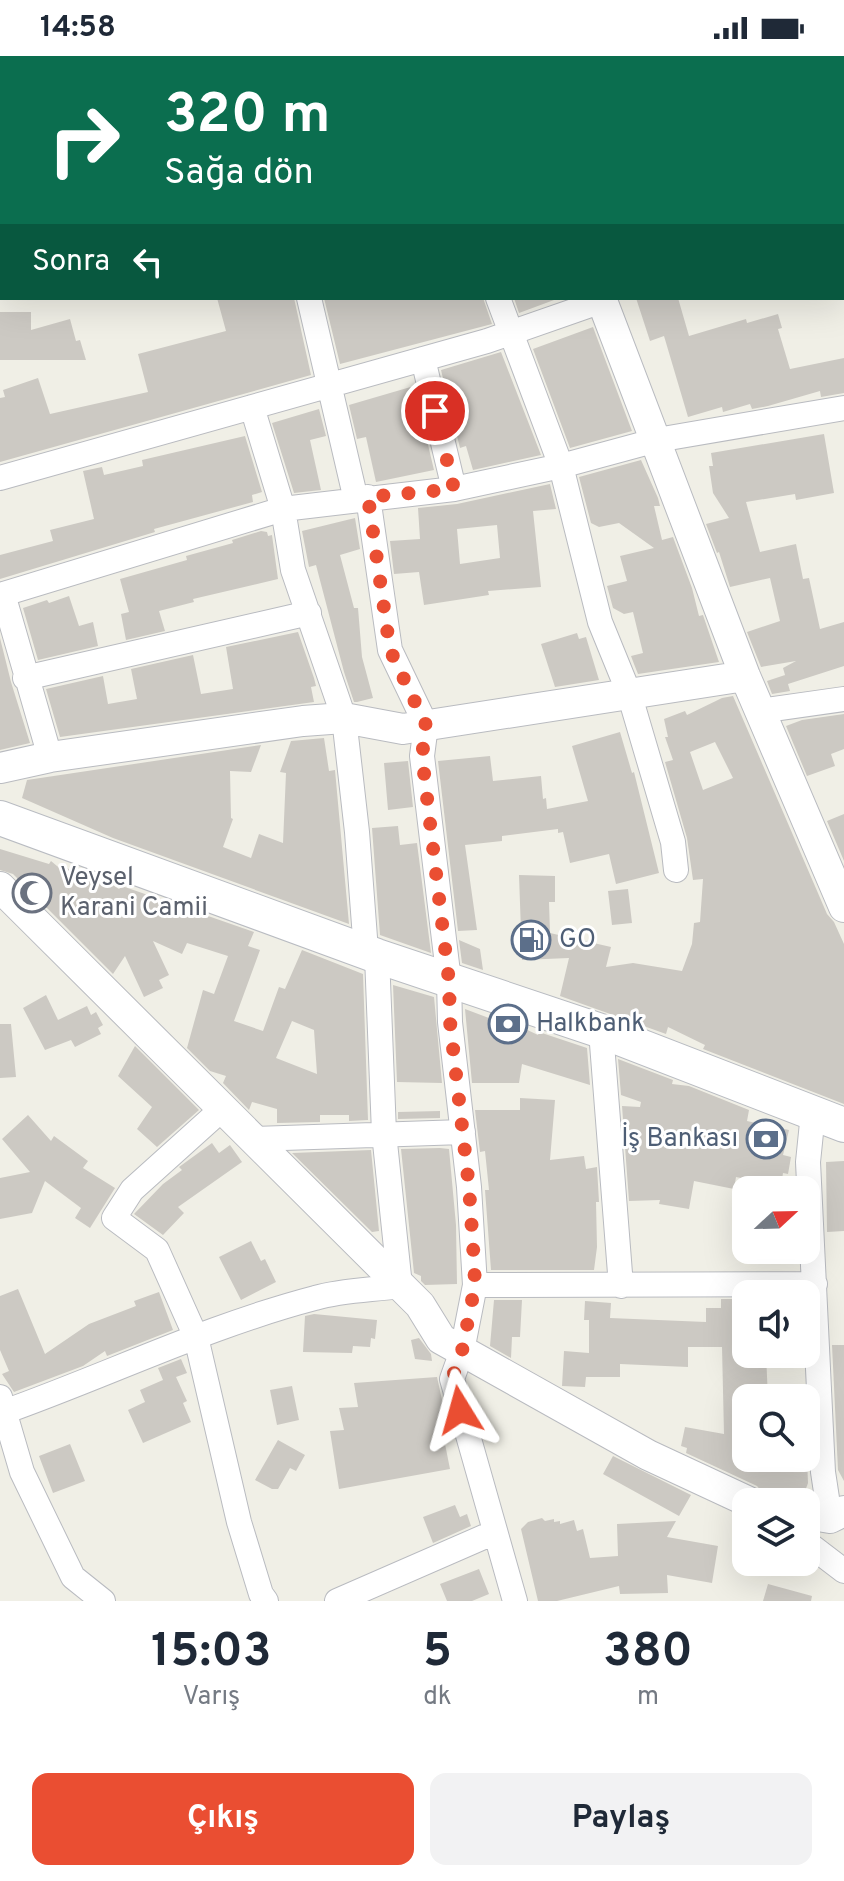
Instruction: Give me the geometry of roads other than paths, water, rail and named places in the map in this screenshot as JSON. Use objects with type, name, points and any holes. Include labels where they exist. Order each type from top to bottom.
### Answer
[{"type":"main road","points":[[0,818],[449,981],[601,1031],[828,1119]]},
{"type":"street","points":[[309,300],[329,385],[362,499],[390,650],[426,725],[422,756],[449,981],[450,1022],[463,1132],[475,1285],[462,1351],[452,1379],[515,1601]]},
{"type":"street","points":[[499,300],[561,466],[600,622],[629,693],[673,842],[676,870]]},
{"type":"street","points":[[0,478],[423,359],[510,333],[601,300],[759,711],[844,907]]},
{"type":"street","points":[[423,359],[454,489]]},
{"type":"street","points":[[252,407],[283,509],[293,570],[344,718],[371,953],[384,1133],[400,1286]]},
{"type":"street","points":[[50,757],[2,594],[283,509],[454,489],[561,466],[657,440],[844,408]]},
{"type":"street","points":[[25,678],[309,613]]},
{"type":"street","points":[[0,768],[50,757],[303,721],[344,718],[403,729],[745,676]]},
{"type":"street","points":[[759,711],[844,699]]},
{"type":"street","points":[[0,887],[420,1305],[441,1339],[648,1455],[732,1494]]},
{"type":"street","points":[[601,1031],[621,1286]]},
{"type":"street","points":[[222,1109],[132,1190],[114,1218],[157,1250],[196,1337],[239,1522],[266,1601]]},
{"type":"street","points":[[815,1280],[808,1162],[828,1119]]},
{"type":"street","points":[[252,1139],[463,1132]]},
{"type":"street","points":[[475,1285],[732,1285]]},
{"type":"street","points":[[103,1601],[73,1577],[22,1472],[1,1407],[317,1297],[400,1286]]},
{"type":"street","points":[[819,1368],[827,1514]]},
{"type":"street","points":[[337,1601],[495,1532]]},
{"type":"street","points":[[820,1553],[844,1571]]},
{"type":"place","name":"Veysel Karani Camii","points":[[32,893]]},
{"type":"place","name":"GO","points":[[531,940]]},
{"type":"place","name":"Halkbank","points":[[508,1024]]},
{"type":"place","name":"İş Bankası","points":[[766,1139]]}]
